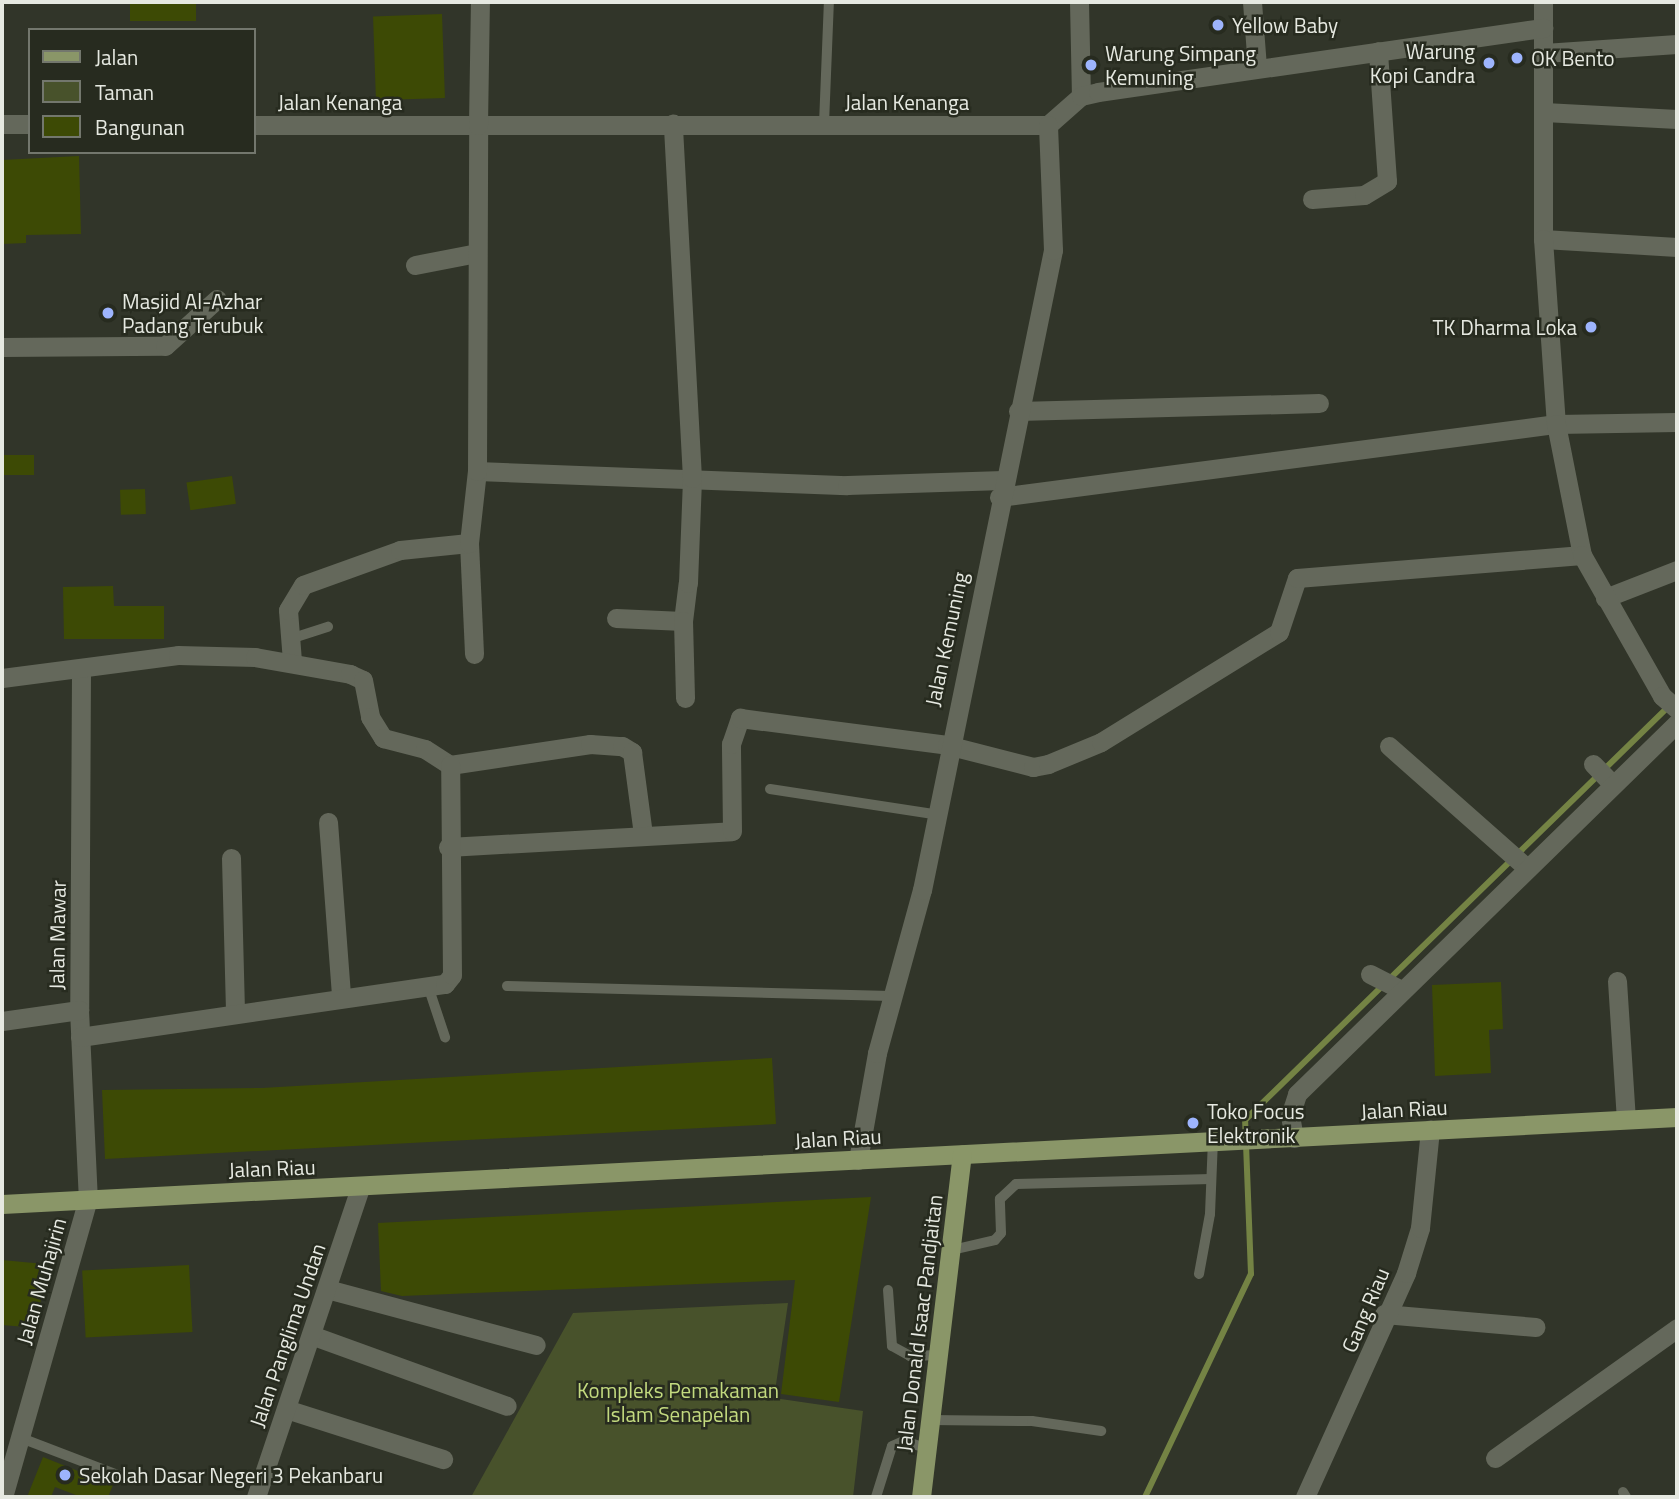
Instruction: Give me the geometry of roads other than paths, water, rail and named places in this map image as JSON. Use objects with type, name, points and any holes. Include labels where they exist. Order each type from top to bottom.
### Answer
[{"type":"main road","name":"Jalan Riau","points":[[2,1204],[88,1198],[360,1188],[1219,1139],[1294,1138],[1677,1117]]},
{"type":"main road","name":"Jalan Donald Isaac Pandjaitan","points":[[921,1497],[962,1154]]},
{"type":"street","points":[[474,654],[468,543],[477,471],[481,2]]},
{"type":"street","points":[[1079,2],[1081,96]]},
{"type":"street","points":[[1252,2],[1257,67]]},
{"type":"street","points":[[1294,1138],[1290,1116],[1297,1094],[1387,981],[1522,863],[1610,781],[1673,709],[1582,555],[1556,424],[1543,239],[1543,2]]},
{"type":"street","points":[[1048,125],[1081,96],[1257,67],[1543,28]]},
{"type":"street","points":[[1544,53],[1677,44]]},
{"type":"street","points":[[1312,199],[1364,195],[1387,181],[1378,51]]},
{"type":"street","points":[[1544,112],[1677,119]]},
{"type":"street","points":[[2,124],[28,124]]},
{"type":"street","points":[[673,124],[692,478],[683,621],[685,698]]},
{"type":"street","name":"Jalan Kenanga","points":[[256,125],[1048,125]]},
{"type":"street","name":"Jalan Kemuning","points":[[858,1160],[891,996],[922,890],[947,745],[1053,250],[1048,125]]},
{"type":"street","points":[[1543,239],[1677,247]]},
{"type":"street","points":[[415,265],[477,253]]},
{"type":"street","points":[[2,347],[165,346],[217,299]]},
{"type":"street","points":[[1018,411],[1319,403]]},
{"type":"street","points":[[477,471],[1001,488],[1556,424],[1677,422]]},
{"type":"street","points":[[292,662],[288,610],[296,591],[314,578],[400,550],[468,543]]},
{"type":"street","points":[[448,847],[733,831],[731,744],[740,718],[947,745],[1033,767],[1069,758],[1279,632],[1297,578],[1582,555]]},
{"type":"street","points":[[1605,598],[1677,570]]},
{"type":"street","points":[[616,618],[683,621]]},
{"type":"street","points":[[2,678],[81,672],[178,655],[292,662],[359,677],[383,738],[425,749],[450,765],[590,744],[622,746],[632,752],[643,834]]},
{"type":"street","name":"Jalan Mawar","points":[[81,672],[79,1010],[88,1198]]},
{"type":"street","points":[[1389,746],[1522,863]]},
{"type":"street","points":[[1593,764],[1610,781]]},
{"type":"street","points":[[80,1037],[341,995],[429,989],[452,975],[448,847],[450,765]]},
{"type":"street","points":[[328,822],[341,995]]},
{"type":"street","points":[[231,858],[234,1013]]},
{"type":"street","points":[[1617,981],[1626,1119]]},
{"type":"street","points":[[2,1021],[79,1010]]},
{"type":"street","name":"Gang Riau","points":[[1305,1497],[1334,1446],[1420,1228],[1430,1130]]},
{"type":"street","name":"Jalan Panglima Undan","points":[[256,1497],[360,1188]]},
{"type":"street","name":"Jalan Muhajirin","points":[[3,1497],[88,1198]]},
{"type":"street","points":[[327,1289],[536,1345]]},
{"type":"street","points":[[1384,1314],[1535,1327]]},
{"type":"street","points":[[1495,1458],[1677,1328]]},
{"type":"street","points":[[311,1335],[507,1406]]},
{"type":"street","points":[[286,1409],[443,1459]]},
{"type":"lane","points":[[824,124],[829,2]]},
{"type":"lane","points":[[290,639],[328,627]]},
{"type":"lane","points":[[770,789],[933,814]]},
{"type":"lane","points":[[507,986],[891,996]]},
{"type":"lane","points":[[429,989],[445,1037]]},
{"type":"lane","points":[[1199,1274],[1219,1139]]},
{"type":"lane","points":[[952,1250],[995,1240],[1000,1199],[1016,1184],[1211,1179]]},
{"type":"lane","points":[[888,1290],[892,1346],[910,1356],[940,1355]]},
{"type":"lane","points":[[930,1420],[1032,1421],[1101,1430]]},
{"type":"lane","points":[[21,1438],[131,1480]]},
{"type":"lane","points":[[876,1497],[892,1446],[904,1441],[926,1448]]},
{"type":"waterway","points":[[1145,1497],[1251,1274],[1245,1120],[1668,707]]},
{"type":"place","name":"Yellow Baby","points":[[1218,25]]},
{"type":"place","name":"OK Bento","points":[[1517,58]]},
{"type":"place","name":"Warung Kopi Candra","points":[[1489,63]]},
{"type":"place","name":"Warung Simpang Kemuning","points":[[1091,65]]},
{"type":"place","name":"Masjid Al-Azhar Padang Terubuk","points":[[108,313]]},
{"type":"place","name":"TK Dharma Loka","points":[[1591,327]]},
{"type":"place","name":"Toko Focus Elektronik","points":[[1193,1123]]},
{"type":"place","name":"Sekolah Dasar Negeri 3 Pekanbaru","points":[[65,1475]]},
{"type":"park label","name":"Kompleks Pemakaman Islam Senapelan","points":[[678,1402]]}]
